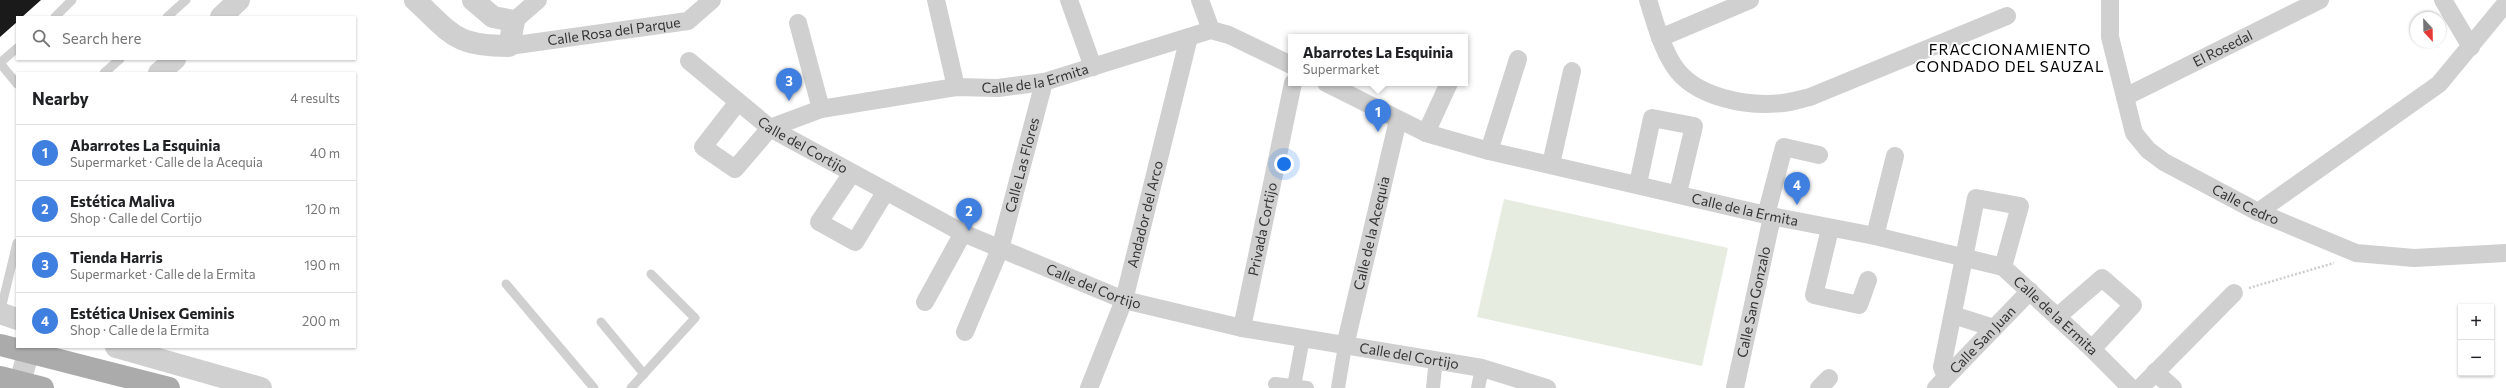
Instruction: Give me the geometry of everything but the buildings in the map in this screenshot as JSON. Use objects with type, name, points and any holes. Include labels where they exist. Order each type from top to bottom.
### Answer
[{"type":"main road","points":[[0,345],[16,348]]},
{"type":"main road","points":[[18,348],[169,388]]},
{"type":"main road","points":[[10,379],[43,388]]},
{"type":"street","points":[[222,16],[239,0]]},
{"type":"street","points":[[416,0],[455,37],[470,44],[509,46],[514,21],[538,0]]},
{"type":"street","points":[[473,0],[493,17],[514,21]]},
{"type":"street","name":"Calle Rosa del Parque","points":[[509,46],[688,21],[712,0]]},
{"type":"street","points":[[936,0],[956,87]]},
{"type":"street","points":[[1068,0],[1093,67]]},
{"type":"street","points":[[1200,0],[1211,30],[1229,34],[1288,64]]},
{"type":"street","points":[[1648,0],[1660,38],[1674,67],[1689,81],[1706,92],[1746,103],[1783,103],[1810,97],[2007,16]]},
{"type":"street","points":[[1660,38],[1750,0]]},
{"type":"street","name":"Calle Cedro","points":[[2110,0],[2110,37],[2134,133],[2148,150],[2164,162],[2258,212],[2356,253],[2414,258],[2506,253]]},
{"type":"street","name":"El Rosedal","points":[[2125,96],[2320,0]]},
{"type":"street","points":[[2443,0],[2471,47]]},
{"type":"street","points":[[2258,212],[2439,84],[2506,3]]},
{"type":"street","points":[[798,23],[821,109]]},
{"type":"street","name":"Calle de la Ermita","points":[[770,128],[821,109],[956,87],[998,88],[1044,82],[1211,30]]},
{"type":"street","name":"Andador del Arco","points":[[1089,388],[1124,300],[1189,37]]},
{"type":"street","points":[[1489,150],[1518,59]]},
{"type":"street","points":[[160,72],[174,60]]},
{"type":"street","name":"Calle del Cortijo","points":[[689,61],[770,128],[963,234],[1124,300],[1242,328],[1345,346],[1436,359],[1482,368],[1547,388]]},
{"type":"street","points":[[1551,164],[1572,71]]},
{"type":"street","name":"Calle Las Flores","points":[[965,332],[1000,249],[1044,82]]},
{"type":"street","name":"Privada Cortijo","points":[[1242,328],[1292,86]]},
{"type":"street","name":"Calle de la Ermita","points":[[1332,86],[1426,133],[1489,150],[1678,193],[1769,216],[1830,229],[1875,236],[2003,268],[2092,349],[2131,388]]},
{"type":"street","points":[[1426,133],[1448,86]]},
{"type":"street","points":[[738,102],[703,147],[735,169],[770,128]]},
{"type":"street","points":[[1638,184],[1652,118],[1694,126],[1678,193]]},
{"type":"street","name":"Calle de la Acequia","points":[[1345,346],[1398,120]]},
{"type":"street","name":"Calle San Gonzalo","points":[[1736,388],[1769,216],[1784,147],[1819,155]]},
{"type":"street","points":[[1875,236],[1895,156]]},
{"type":"street","points":[[852,172],[819,222],[856,242],[886,191]]},
{"type":"street","points":[[1941,383],[1942,367],[1966,258],[1976,198],[2020,206],[2003,268]]},
{"type":"street","points":[[1830,229],[1814,295],[1860,305],[1868,280]]},
{"type":"street","points":[[925,302],[963,234]]},
{"type":"street","points":[[2057,317],[2102,278],[2133,305],[2092,349]]},
{"type":"street","name":"Calle San Juan","points":[[1941,383],[2030,292]]},
{"type":"street","points":[[2140,388],[2234,293]]},
{"type":"street","points":[[0,314],[16,319]]},
{"type":"street","points":[[1953,315],[1994,328]]},
{"type":"street","points":[[1275,384],[1300,387],[1303,338]]},
{"type":"street","points":[[1338,388],[1345,346]]},
{"type":"street","points":[[120,348],[261,388]]},
{"type":"street","points":[[10,379],[30,350]]},
{"type":"street","points":[[1433,388],[1436,359]]},
{"type":"street","points":[[1478,388],[1482,368]]},
{"type":"street","points":[[2155,372],[2174,388]]},
{"type":"lane","points":[[56,16],[72,0]]},
{"type":"lane","points":[[168,16],[186,0]]},
{"type":"lane","points":[[16,49],[0,63],[16,83]]},
{"type":"lane","points":[[105,72],[119,60]]},
{"type":"lane","points":[[0,314],[4,278],[16,246]]},
{"type":"lane","points":[[631,388],[695,318],[651,274]]},
{"type":"lane","points":[[506,284],[594,388]]},
{"type":"lane","points":[[601,322],[644,374]]},
{"type":"path","points":[[2234,293],[2327,267],[2356,253]]},
{"type":"shaded area","points":[[1504,199],[1728,248],[1702,366],[1477,317]]},
{"type":"place","name":"Tienda Harris","points":[[789,101]]},
{"type":"place","name":"Abarrotes La Esquinia","points":[[1378,132]]},
{"type":"place","name":"Estética Unisex Geminis","points":[[1797,205]]},
{"type":"place","name":"Estética Maliva","points":[[969,231]]},
{"type":"district","name":"FRACCIONAMIENTO CONDADO DEL SAUZAL","points":[[2010,58]]}]
